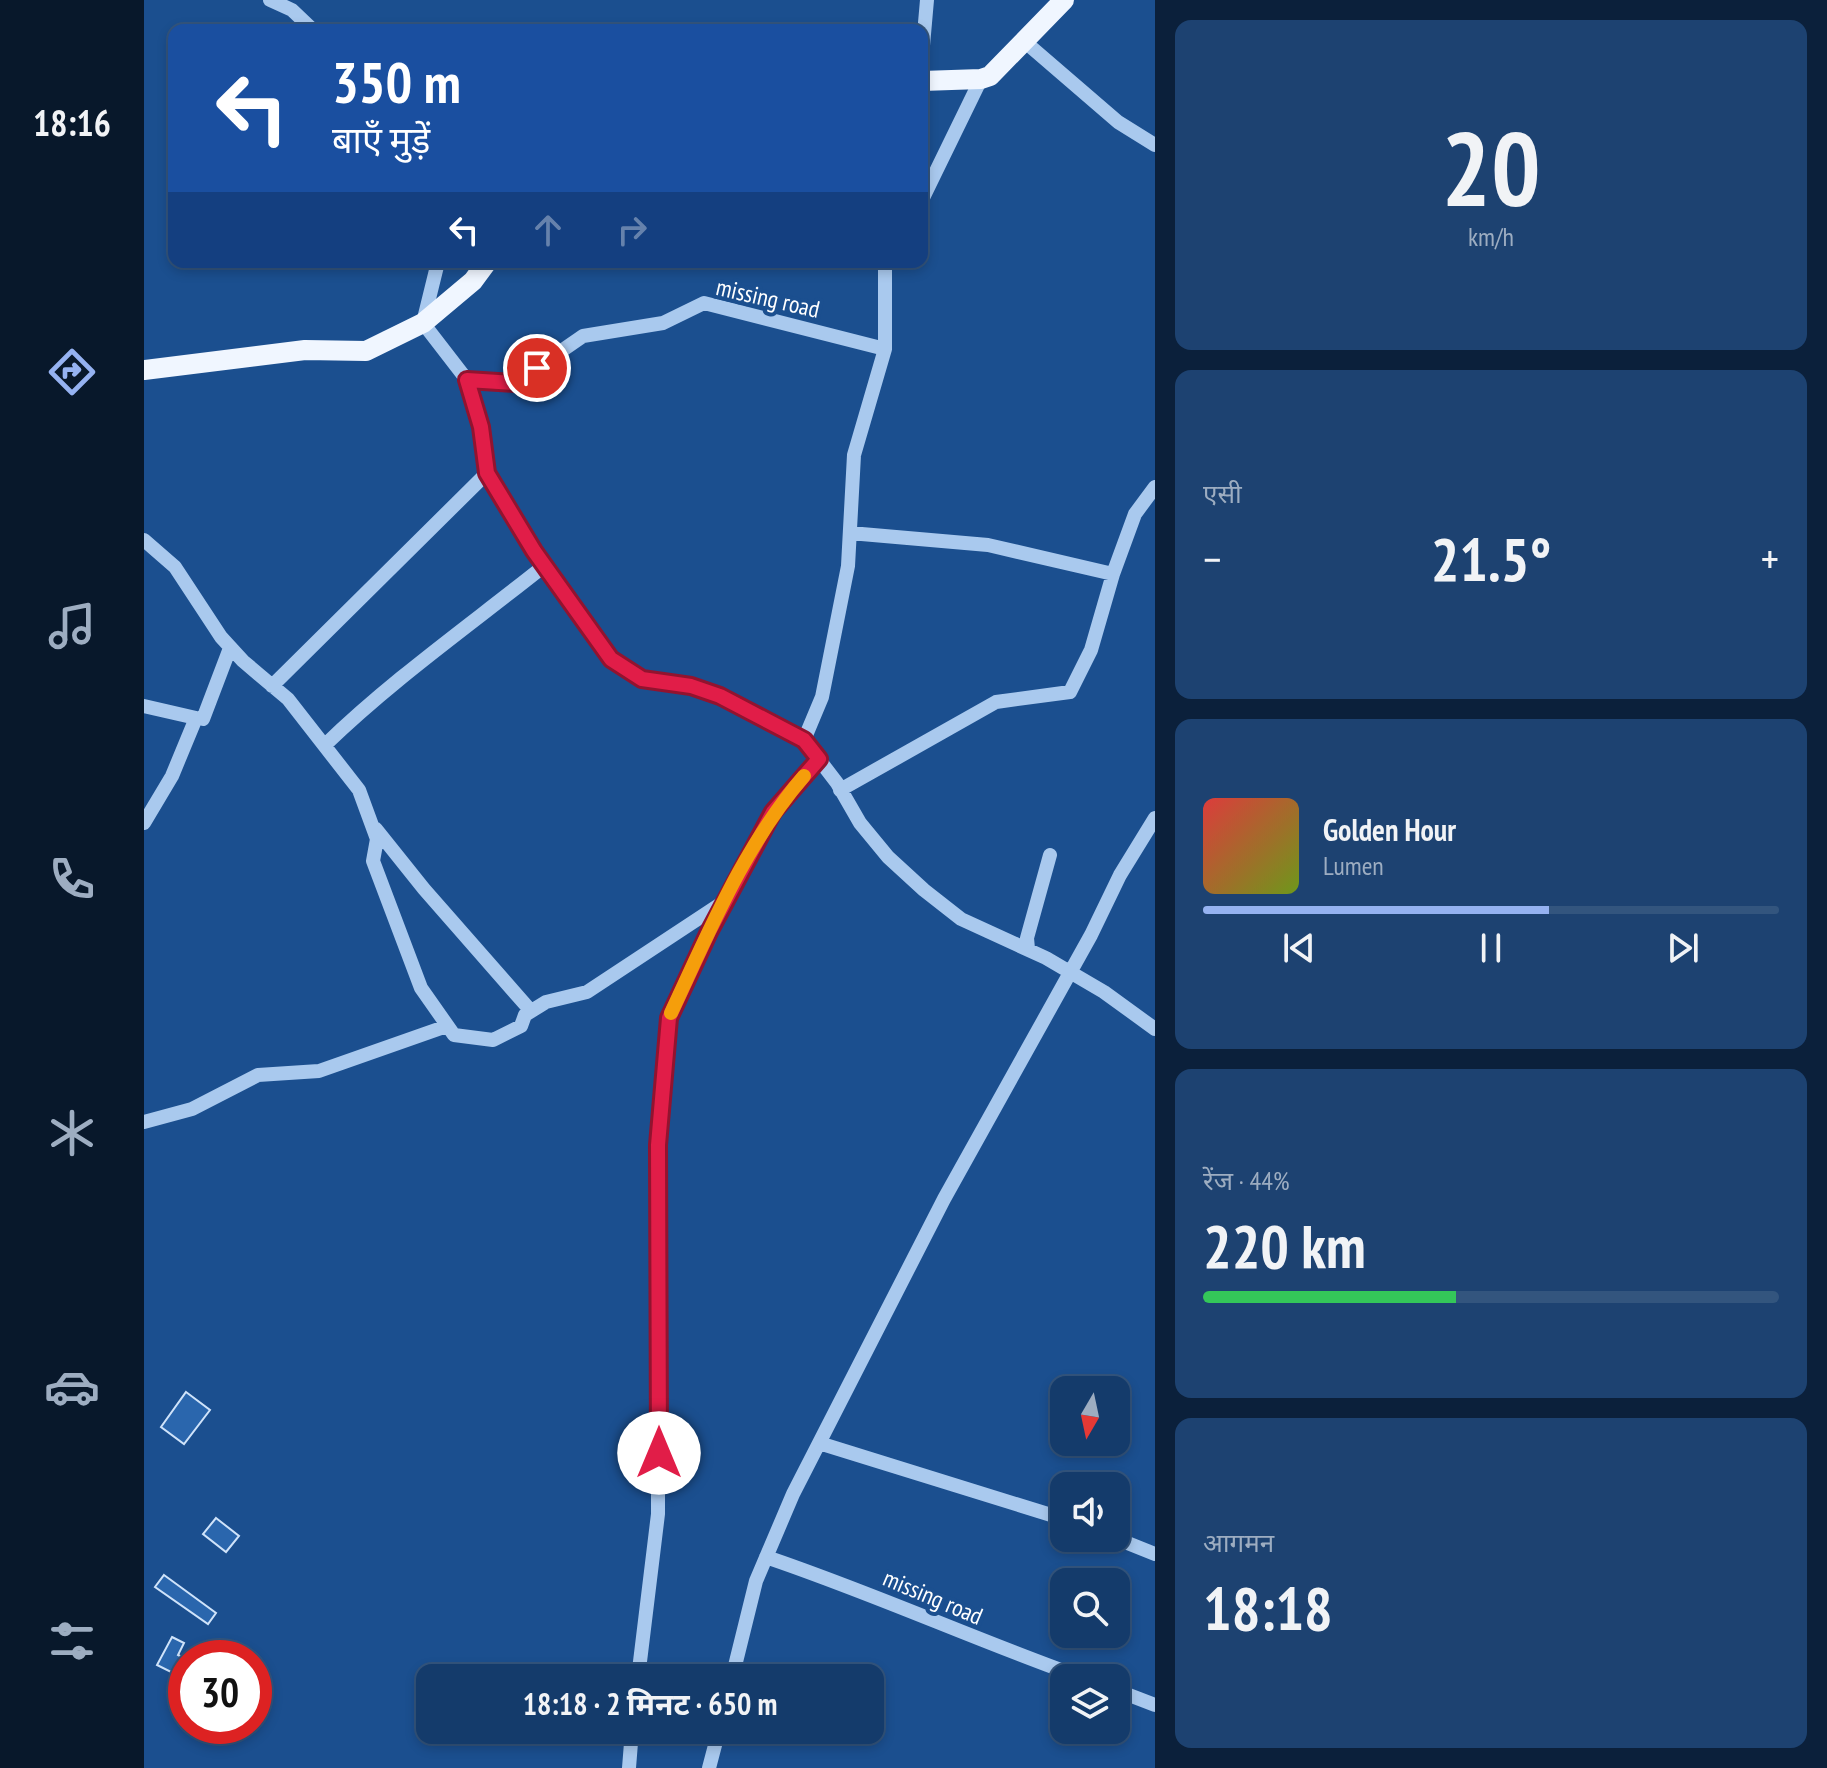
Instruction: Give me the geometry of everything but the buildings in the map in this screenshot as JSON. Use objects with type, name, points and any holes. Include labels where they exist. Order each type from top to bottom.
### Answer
[{"type":"main road","points":[[928,81],[990,76],[1064,0]]},
{"type":"main road","points":[[144,370],[305,350],[366,351],[423,323],[473,281],[483,268]]},
{"type":"street","points":[[270,0],[292,10],[307,24]]},
{"type":"street","points":[[925,24],[927,0]]},
{"type":"street","points":[[1024,41],[1118,122],[1155,145]]},
{"type":"street","points":[[928,188],[981,79]]},
{"type":"street","points":[[436,268],[427,294],[423,323],[467,380],[481,427],[487,473],[544,566],[611,659],[642,679],[691,686],[720,696],[804,740],[860,823],[888,857],[924,890],[961,919],[1069,971],[1155,1029]]},
{"type":"street","points":[[804,740],[822,697],[848,566],[854,455],[885,349],[885,268]]},
{"type":"street","name":"missing road","points":[[467,380],[515,383],[583,336],[663,323],[704,303],[885,349]]},
{"type":"street","points":[[272,686],[487,473]]},
{"type":"street","points":[[840,790],[996,702],[1070,692],[1091,650],[1113,574],[1135,514],[1155,487]]},
{"type":"street","points":[[850,533],[988,545],[1113,574]]},
{"type":"street","points":[[144,540],[175,567],[230,648],[288,699],[359,790],[377,839],[373,861],[421,988],[454,1035],[493,1040],[521,1026],[525,1015],[546,1002],[587,992],[725,901]]},
{"type":"street","points":[[325,745],[373,699],[413,671],[544,566]]},
{"type":"street","points":[[203,719],[230,648]]},
{"type":"street","points":[[144,706],[196,718],[172,776],[144,823]]},
{"type":"street","points":[[640,1664],[658,1514],[658,1145],[669,1018],[725,901],[773,812],[819,759]]},
{"type":"street","points":[[735,1664],[756,1581],[819,1443],[944,1199],[1155,818]]},
{"type":"street","points":[[374,825],[531,1011]]},
{"type":"street","points":[[1028,949],[1027,938],[1050,855]]},
{"type":"street","points":[[144,1122],[192,1109],[258,1075],[319,1071],[447,1026]]},
{"type":"street","points":[[819,1443],[1050,1515]]},
{"type":"street","points":[[1130,1544],[1155,1554]]},
{"type":"street","name":"missing road","points":[[766,1557],[835,1580],[1050,1667]]},
{"type":"street","points":[[1130,1695],[1155,1705]]},
{"type":"street","points":[[629,1768],[631,1744]]},
{"type":"street","points":[[709,1768],[715,1744]]},
{"type":"slow traffic","points":[[671,1013],[709,932],[773,812],[804,776]]},
{"type":"route","points":[[537,368],[515,383],[467,380],[481,427],[487,473],[558,587],[611,659],[642,679],[691,686],[720,696],[804,740],[819,759],[773,812],[709,932],[669,1018],[658,1145],[659,1453]]}]
